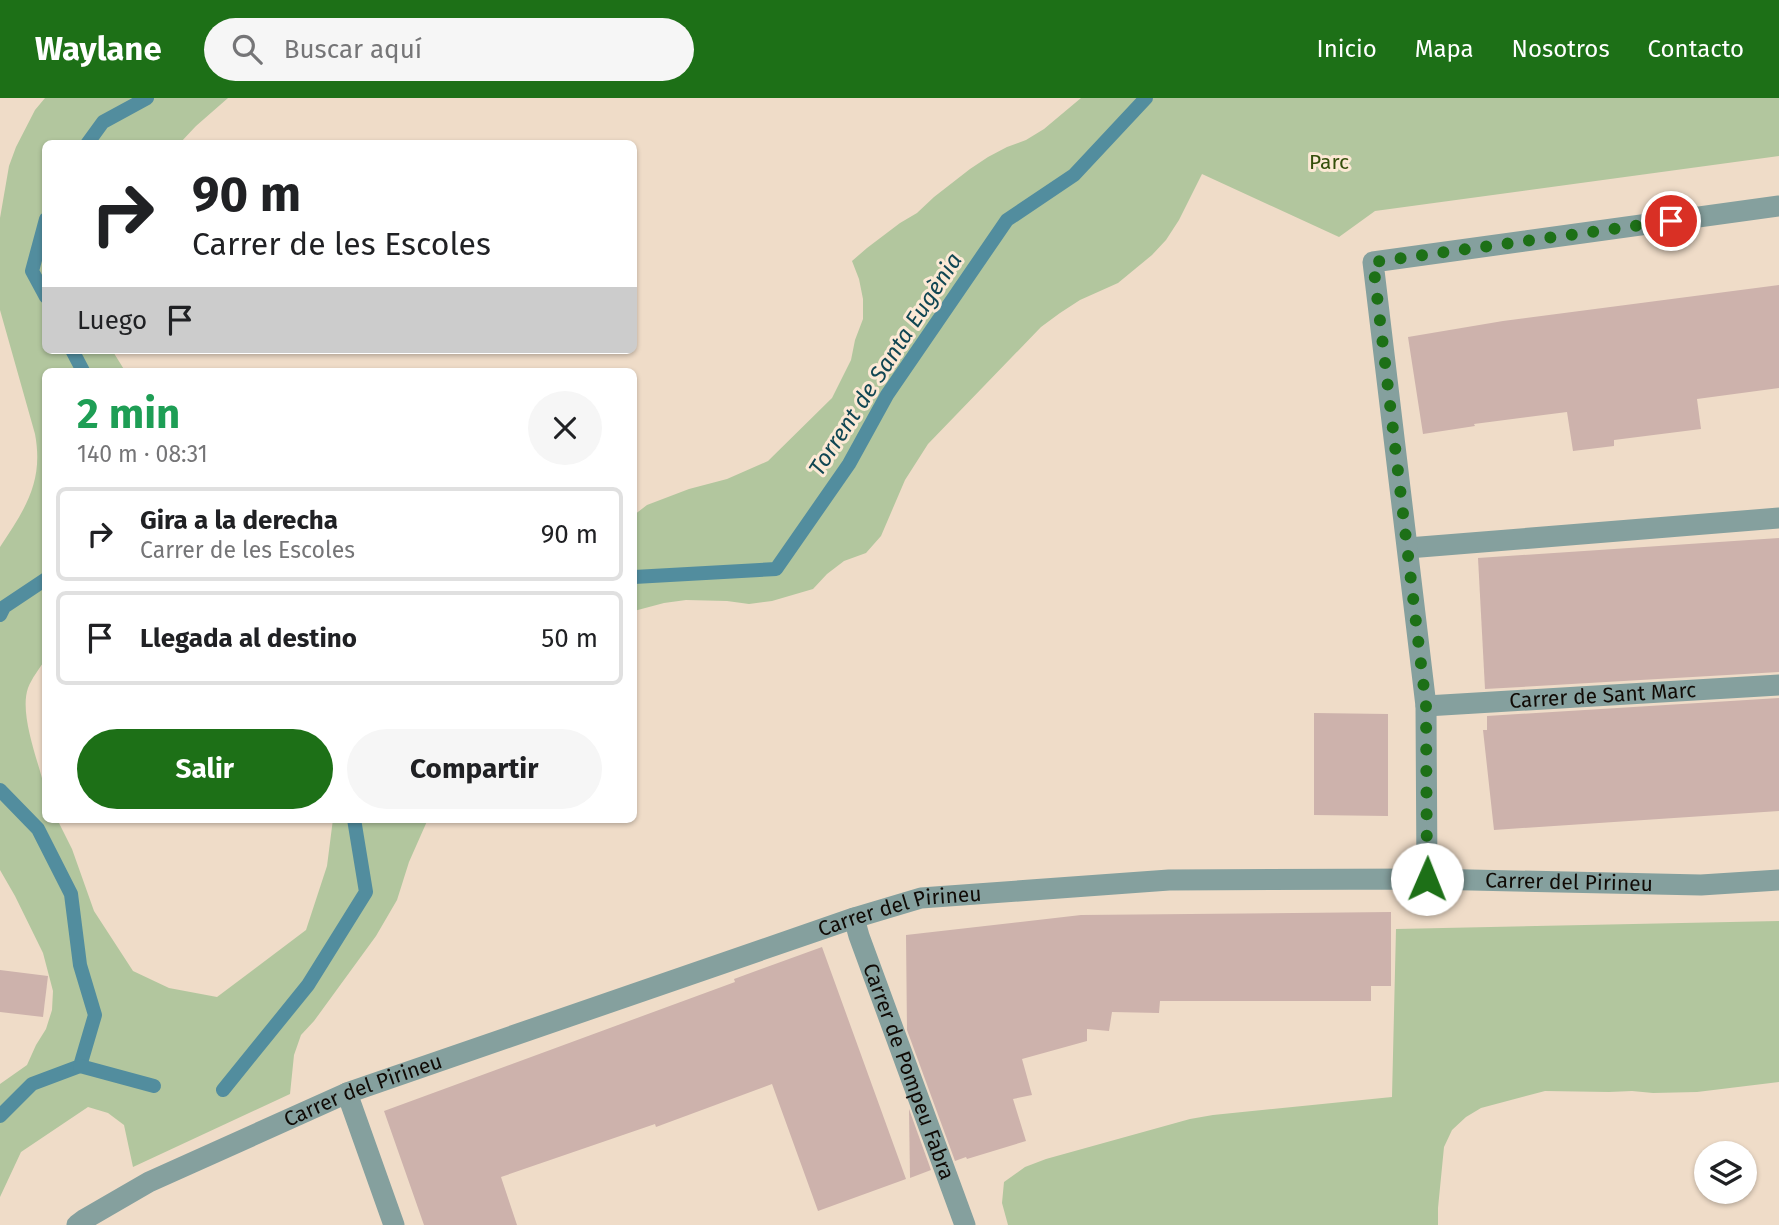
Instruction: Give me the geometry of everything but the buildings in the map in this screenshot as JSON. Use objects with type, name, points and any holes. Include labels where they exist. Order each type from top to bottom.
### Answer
[{"type":"street","points":[[1427,879],[1426,706],[1373,262],[1779,206]]},
{"type":"street","points":[[1408,548],[1779,519]]},
{"type":"street","name":"Carrer de Sant Marc","points":[[1426,706],[1779,685]]},
{"type":"street","name":"Carrer del Pirineu","points":[[78,1225],[149,1182],[347,1093],[854,918],[921,898],[1169,880],[1427,879],[1701,885],[1779,880]]},
{"type":"street","name":"Carrer de Pompeu Fabra","points":[[854,918],[965,1225]]},
{"type":"street","points":[[347,1093],[394,1225]]},
{"type":"green space","points":[[45,98],[228,98],[183,140],[42,140],[42,354],[114,354],[123,368],[42,368],[42,665],[28,688],[26,711],[42,779],[42,823],[59,823],[72,849],[94,911],[133,971],[169,988],[217,997],[306,930],[327,866],[332,823],[426,823],[409,862],[397,900],[376,936],[301,1035],[294,1055],[290,1094],[133,1167],[124,1125],[108,1113],[88,1107],[21,1152],[0,1197],[0,1084],[27,1065],[46,1029],[52,1010],[53,991],[43,953],[0,870],[0,547],[30,494],[37,467],[37,451],[35,434],[0,310],[0,218],[9,166],[35,110]]},
{"type":"green space","name":"Parc","points":[[1081,98],[1779,98],[1779,156],[1375,211],[1339,237],[1202,174],[1179,220],[1152,255],[1118,283],[1080,300],[1041,327],[928,444],[905,480],[881,536],[866,553],[844,561],[813,589],[772,601],[749,604],[686,600],[637,610],[637,513],[647,505],[689,489],[727,479],[768,461],[832,398],[851,360],[863,319],[863,299],[852,261],[917,213],[970,169],[1044,129]]},
{"type":"green space","points":[[1779,921],[1779,1082],[1697,1092],[1545,1091],[1481,1108],[1452,1130],[1444,1147],[1438,1225],[1008,1225],[1002,1203],[1004,1182],[1025,1167],[1046,1159],[1190,1119],[1392,1097],[1396,929]]},
{"type":"waterway","points":[[90,140],[103,122],[147,98]]},
{"type":"waterway","name":"Torrent de Santa Eugènia","points":[[637,577],[776,569],[849,464],[887,395],[1007,220],[1074,175],[1146,98]]},
{"type":"waterway","points":[[42,234],[32,271],[42,290]]},
{"type":"waterway","points":[[74,354],[81,368]]},
{"type":"waterway","points":[[0,615],[4,607],[42,582]]},
{"type":"waterway","points":[[0,790],[38,829],[71,894],[80,965],[95,1015],[80,1066],[32,1084],[0,1116]]},
{"type":"waterway","name":"Torrent de Santa Eugènia","points":[[223,1090],[308,985],[366,892],[355,823]]},
{"type":"waterway","name":"Torrent de Santa Eugènia","points":[[80,1066],[154,1086]]},
{"type":"route","points":[[1427,879],[1426,706],[1373,262],[1671,221]]}]
